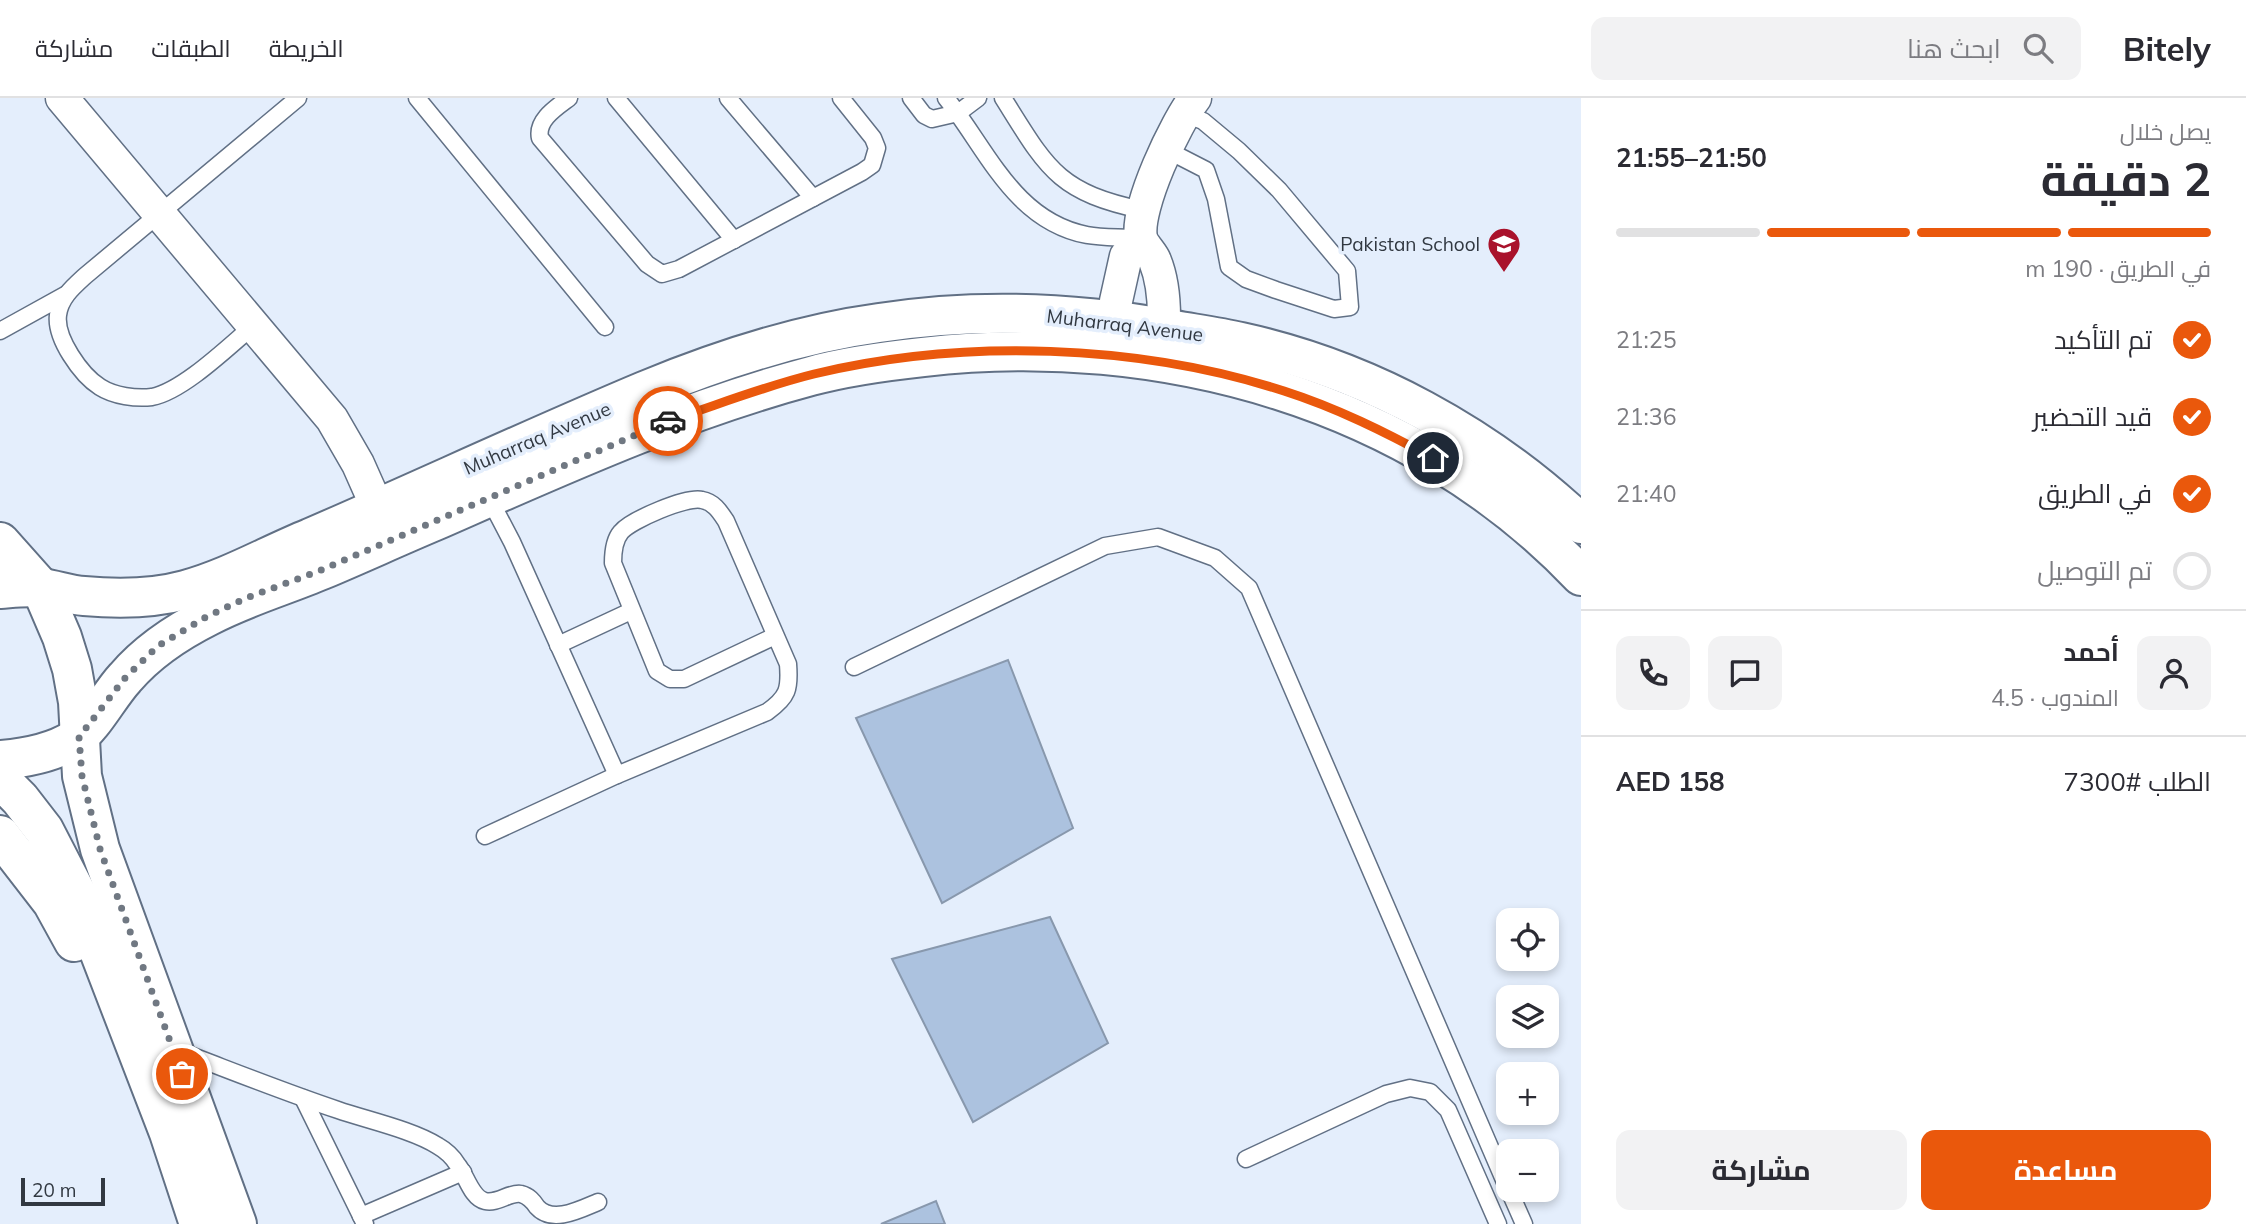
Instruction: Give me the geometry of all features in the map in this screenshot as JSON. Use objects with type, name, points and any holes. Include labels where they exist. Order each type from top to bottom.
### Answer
[{"type":"street","points":[[62,98],[332,419],[358,464],[378,509]]},
{"type":"street","points":[[1113,337],[1116,301],[1126,256],[1142,224],[1157,170],[1190,106]]},
{"type":"street","points":[[1142,224],[1155,260],[1163,346]]},
{"type":"street","name":"Muharraq Avenue","points":[[0,589],[41,588],[82,596],[148,598],[186,590],[235,572],[471,466],[725,360],[801,338],[878,323],[957,314],[1036,314],[1113,337],[1163,346],[1241,342],[1288,354],[1378,388],[1463,433],[1571,509]]},
{"type":"street","name":"Muharraq Avenue","points":[[0,760],[30,757],[79,737],[125,678],[158,646],[206,617],[666,422],[814,374],[878,362],[956,354],[1034,351],[1113,337]]},
{"type":"street","name":"Muharraq Avenue","points":[[1163,346],[1231,376],[1335,409],[1433,458],[1479,488],[1523,522],[1581,576]]},
{"type":"street","points":[[0,542],[41,588],[62,636],[78,702],[82,776],[100,849],[237,1224]]},
{"type":"street","points":[[0,779],[44,830],[77,894],[169,1133],[199,1224]]},
{"type":"street","points":[[0,835],[52,902],[69,930],[169,1133]]},
{"type":"lane","points":[[0,331],[65,295],[298,98]]},
{"type":"lane","points":[[417,98],[605,327]]},
{"type":"lane","points":[[569,98],[543,123],[539,131],[540,138],[653,271],[662,274],[734,240],[862,173],[872,165],[877,148],[873,138],[841,98]]},
{"type":"lane","points":[[615,98],[734,240]]},
{"type":"lane","points":[[728,98],[813,198]]},
{"type":"lane","points":[[911,98],[924,114],[932,119],[958,113],[978,98]]},
{"type":"lane","points":[[946,98],[1010,189],[1036,212],[1085,234],[1142,224]]},
{"type":"lane","points":[[1003,98],[1044,162],[1062,179],[1142,224]]},
{"type":"lane","points":[[1167,150],[1206,170],[1216,199],[1229,267],[1246,279],[1276,290],[1334,309],[1350,307],[1347,271],[1279,190],[1190,106]]},
{"type":"lane","points":[[65,295],[58,316],[63,342],[82,370],[101,387],[129,397],[153,397],[177,387],[253,326]]},
{"type":"lane","points":[[488,497],[512,542],[617,775]]},
{"type":"lane","points":[[485,836],[617,775],[767,712],[783,700],[789,682],[788,664],[726,521],[716,506],[702,499],[686,500],[635,522],[621,532],[613,549],[613,563],[657,671],[670,679],[684,679],[775,636]]},
{"type":"lane","points":[[854,667],[1105,546],[1158,537],[1214,558],[1249,587],[1496,1159]]},
{"type":"lane","points":[[558,645],[631,611]]},
{"type":"lane","points":[[173,1049],[303,1098],[425,1139],[447,1152],[463,1172],[476,1196],[482,1200],[488,1202],[517,1194],[525,1195],[547,1217],[563,1217],[598,1202]]},
{"type":"lane","points":[[1246,1158],[1385,1094],[1410,1088],[1430,1092],[1448,1110],[1498,1224]]},
{"type":"lane","points":[[303,1098],[363,1220],[463,1172]]},
{"type":"lane","points":[[1515,1202],[1524,1224]]},
{"type":"building","points":[[1008,660],[1073,828],[942,903],[856,718]]},
{"type":"building","points":[[1050,917],[1108,1043],[973,1122],[892,959]]},
{"type":"building","points":[[936,1201],[945,1224],[881,1224]]},
{"type":"way so far","points":[[182,1074],[100,849],[87,803],[79,737],[125,678],[158,646],[206,617],[668,421]]},
{"type":"place","name":"Pakistan School","points":[[1504,274]]},
{"type":"route","points":[[668,421],[814,374],[878,362],[956,354],[1034,351],[1112,355],[1231,376],[1335,409],[1433,458]]}]
